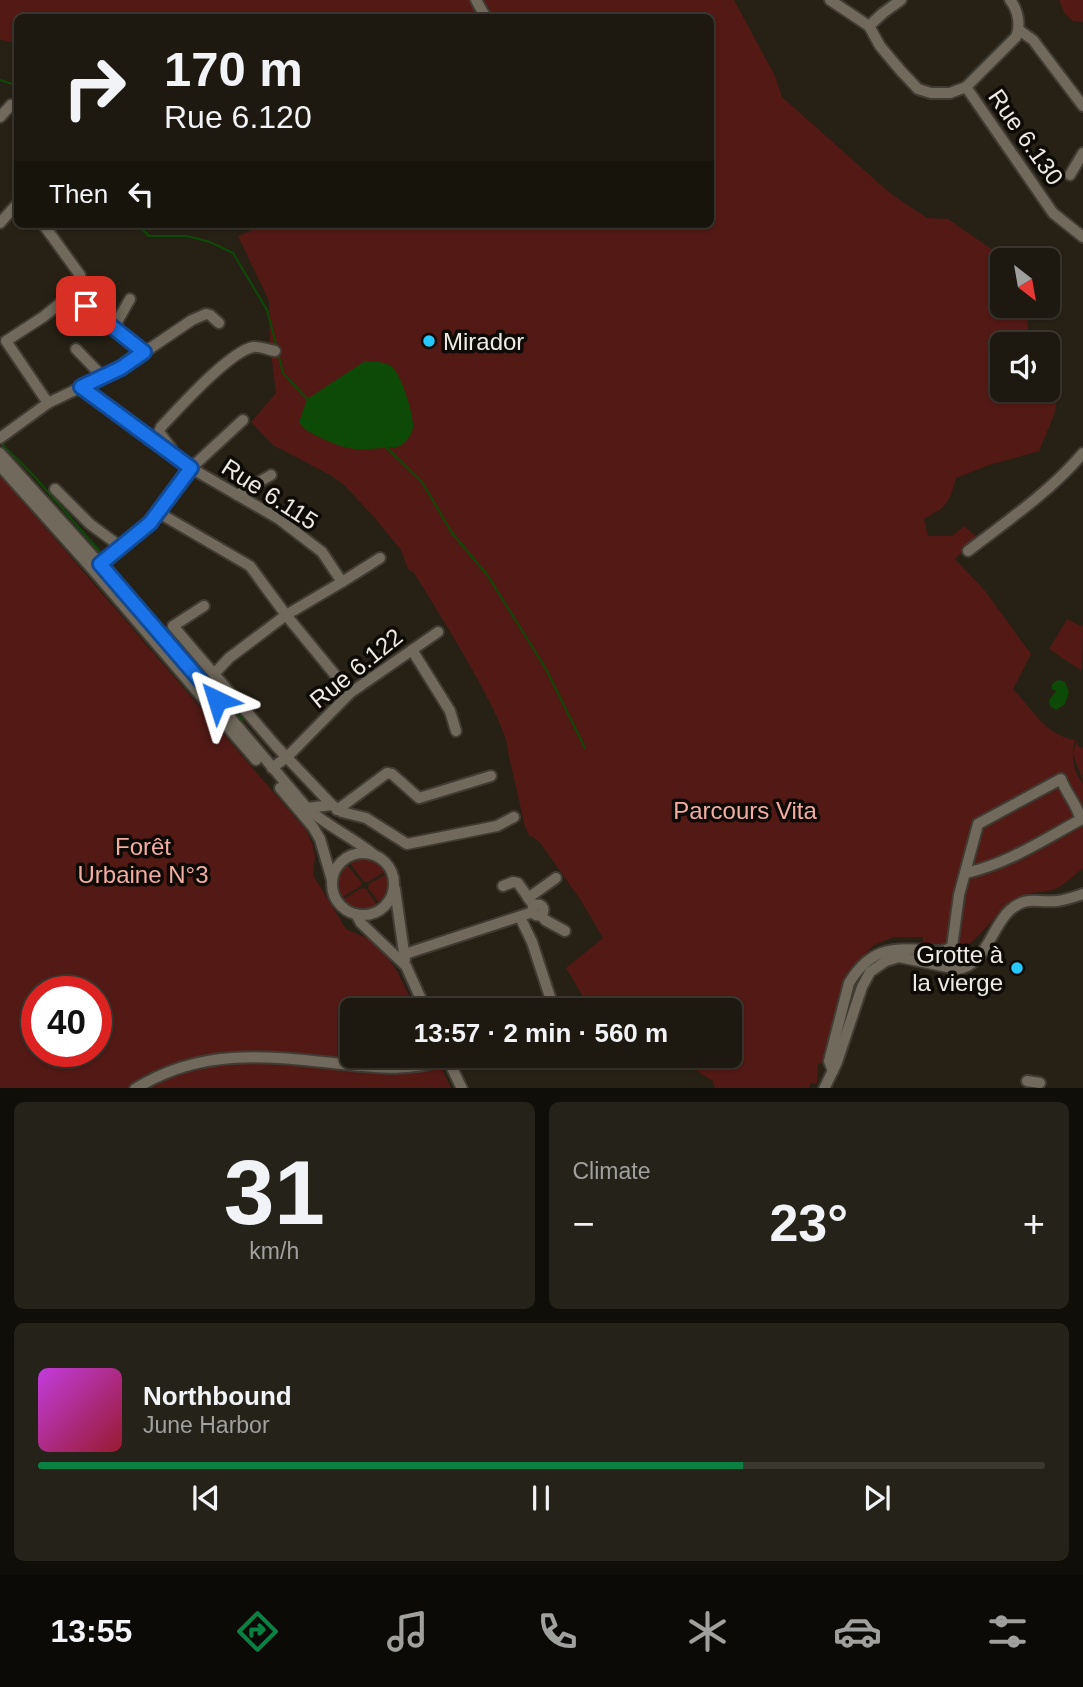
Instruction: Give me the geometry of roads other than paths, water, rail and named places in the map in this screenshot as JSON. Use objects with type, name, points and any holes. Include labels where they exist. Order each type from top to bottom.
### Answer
[{"type":"street","points":[[830,0],[869,26],[880,47],[918,89],[931,93],[950,93],[966,87],[1016,37],[1019,30],[1015,2]]},
{"type":"street","points":[[869,26],[901,0]]},
{"type":"street","points":[[1019,30],[1033,40],[1083,106]]},
{"type":"street","name":"Rue 6.130","points":[[966,87],[1053,213],[1083,237]]},
{"type":"street","points":[[0,117],[9,104]]},
{"type":"street","points":[[1070,175],[1083,153]]},
{"type":"street","points":[[0,223],[14,207]]},
{"type":"street","points":[[46,228],[80,275],[68,296],[43,317],[9,338],[6,343],[48,403]]},
{"type":"street","points":[[68,296],[99,314],[144,352]]},
{"type":"street","points":[[114,327],[130,299]]},
{"type":"street","points":[[0,438],[48,403],[103,377],[192,320],[206,314],[219,323]]},
{"type":"street","points":[[177,456],[159,432],[161,427],[236,356],[255,347],[275,351]]},
{"type":"street","points":[[76,349],[103,377]]},
{"type":"street","name":"Rue 6.115","points":[[81,387],[191,468],[279,519],[322,552],[342,582]]},
{"type":"street","points":[[100,564],[159,513],[191,468],[243,419]]},
{"type":"street","points":[[0,453],[100,564],[307,808],[321,821],[354,839],[387,863],[395,885],[406,966],[421,998]]},
{"type":"street","points":[[968,551],[1072,466],[1083,453]]},
{"type":"street","points":[[0,466],[93,570],[313,827],[320,839],[332,880],[332,891],[342,908],[356,914],[369,915],[388,903],[395,885]]},
{"type":"street","points":[[237,495],[271,475]]},
{"type":"street","points":[[55,489],[90,524],[121,548]]},
{"type":"street","points":[[159,513],[250,566],[350,693]]},
{"type":"street","points":[[214,674],[229,658],[286,615],[380,558]]},
{"type":"street","points":[[204,606],[173,626],[334,808]]},
{"type":"street","name":"Rue 6.122","points":[[272,768],[287,757],[350,693],[438,632]]},
{"type":"street","points":[[412,650],[450,711],[456,731]]},
{"type":"street","points":[[334,808],[387,773],[392,774],[419,799],[491,776]]},
{"type":"street","points":[[833,1071],[829,1061],[849,983],[854,975],[873,956],[890,949],[941,952],[952,947],[958,895],[978,824],[1060,779],[1080,813],[1080,820],[1018,854],[985,869],[966,873]]},
{"type":"street","points":[[307,808],[334,808],[366,818],[407,844],[497,825],[514,817]]},
{"type":"street","points":[[332,880],[338,866],[345,859],[354,854],[373,854]]},
{"type":"street","points":[[405,954],[536,910],[556,878]]},
{"type":"street","points":[[503,886],[518,883],[548,935]]},
{"type":"street","points":[[824,1088],[833,1071],[862,987],[870,972],[877,966],[899,957],[957,969],[964,968],[976,961],[1005,915],[1020,902],[1056,901],[1083,894]]},
{"type":"street","points":[[536,910],[565,931]]},
{"type":"street","points":[[356,914],[361,923],[406,966]]},
{"type":"street","points":[[520,917],[532,942],[550,998]]},
{"type":"street","points":[[135,1088],[170,1070],[219,1059],[268,1057],[340,1064]]},
{"type":"street","points":[[452,1068],[462,1088]]},
{"type":"street","points":[[1027,1081],[1040,1083]]},
{"type":"waterway","points":[[0,80],[14,85]]},
{"type":"waterway","points":[[141,228],[149,236],[187,236],[210,242],[233,253],[267,310],[277,348]]},
{"type":"waterway","points":[[278,353],[283,373],[308,400]]},
{"type":"waterway","points":[[0,442],[34,476],[102,554]]},
{"type":"waterway","points":[[386,447],[422,482],[452,533],[488,576],[546,669],[585,748]]},
{"type":"waterway","points":[[110,563],[243,720]]},
{"type":"place","name":"Mirador","points":[[429,341]]},
{"type":"place","name":"Grotte à la vierge","points":[[1017,968]]},
{"type":"park label","name":"Parcours Vita","points":[[745,810]]},
{"type":"park label","name":"Forêt Urbaine N°3","points":[[143,860]]}]
